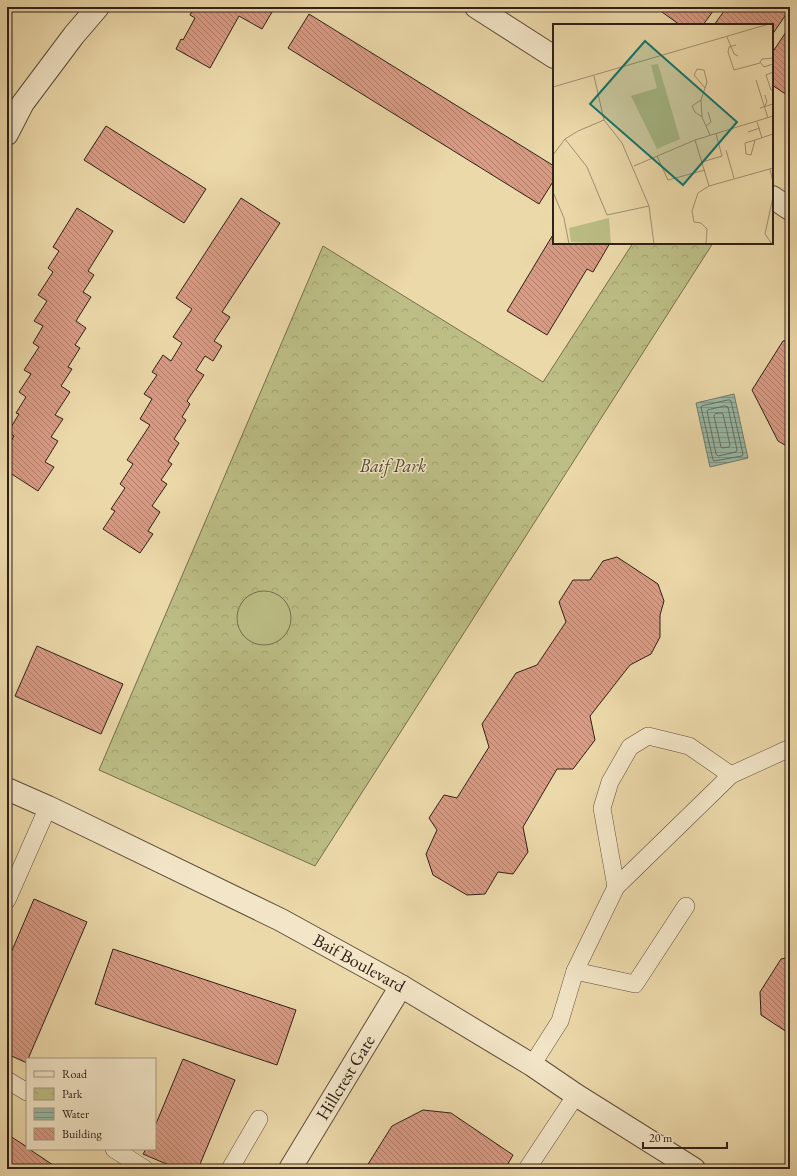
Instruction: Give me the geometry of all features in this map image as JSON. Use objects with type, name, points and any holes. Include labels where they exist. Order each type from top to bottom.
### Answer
[{"type":"street","points":[[7,134],[23,103],[74,35],[98,7]]},
{"type":"street","points":[[476,7],[553,56]]},
{"type":"street","points":[[773,198],[790,209]]},
{"type":"street","name":"Baif Boulevard","points":[[7,789],[48,807],[281,920],[401,986],[532,1065],[576,1095],[694,1169]]},
{"type":"street","name":"Hillcrest Gate","points":[[290,1169],[401,986]]},
{"type":"lane","points":[[616,887],[602,808],[610,782],[630,747],[648,736],[689,746],[731,775]]},
{"type":"lane","points":[[532,1065],[560,1021],[575,971],[616,887],[731,775],[790,748]]},
{"type":"lane","points":[[7,900],[48,807]]},
{"type":"lane","points":[[575,971],[635,984],[686,906]]},
{"type":"lane","points":[[7,1080],[26,1091]]},
{"type":"lane","points":[[527,1169],[576,1095]]},
{"type":"lane","points":[[230,1169],[259,1119]]},
{"type":"lane","points":[[116,1150],[145,1169]]},
{"type":"green space","name":"Baif Park","points":[[632,244],[712,244],[315,866],[99,770],[323,246],[543,382]]},
{"type":"green space","points":[[264,591],[274,593],[283,599],[289,608],[291,618],[289,628],[283,637],[274,643],[264,645],[254,643],[245,637],[239,628],[237,618],[239,608],[245,599],[254,593]]},
{"type":"water","points":[[734,394],[748,458],[710,467],[696,403]]},
{"type":"building","points":[[194,7],[275,7],[262,29],[239,16],[210,68],[176,49],[181,39],[183,40],[195,18],[190,15]]},
{"type":"building","points":[[655,7],[716,7],[704,24],[679,24]]},
{"type":"building","points":[[727,7],[779,7],[787,13],[773,34],[773,24],[715,24]]},
{"type":"building","points":[[309,14],[553,165],[553,182],[539,204],[288,48]]},
{"type":"building","points":[[790,26],[790,97],[773,86],[773,52]]},
{"type":"building","points":[[106,126],[206,189],[184,223],[84,160]]},
{"type":"building","points":[[241,198],[280,223],[222,312],[230,317],[214,341],[222,346],[213,361],[205,356],[196,370],[204,375],[187,401],[190,404],[182,417],[186,420],[174,439],[179,443],[168,461],[172,464],[161,480],[167,484],[152,506],[160,512],[148,531],[153,534],[140,553],[103,529],[115,511],[111,509],[125,488],[120,484],[133,464],[127,460],[150,425],[140,419],[152,399],[144,394],[157,375],[152,372],[163,355],[171,361],[182,343],[173,337],[192,309],[176,298]]},
{"type":"building","points":[[77,208],[113,231],[88,271],[94,275],[83,292],[91,297],[76,321],[86,328],[75,345],[80,348],[68,367],[72,369],[61,386],[70,392],[55,415],[63,419],[51,437],[58,441],[45,462],[54,467],[38,491],[7,471],[7,448],[14,436],[8,432],[19,414],[16,413],[26,397],[19,392],[31,374],[24,370],[39,347],[33,343],[43,326],[34,321],[47,301],[38,295],[53,272],[48,268],[59,251],[53,247]]},
{"type":"building","points":[[553,235],[553,244],[609,244],[593,272],[587,269],[547,335],[507,311]]},
{"type":"building","points":[[790,340],[790,448],[778,441],[752,390],[783,341]]},
{"type":"building","points":[[617,557],[658,584],[664,601],[660,615],[660,637],[651,654],[630,665],[590,716],[595,740],[573,769],[557,769],[523,827],[528,852],[513,874],[498,872],[485,894],[467,895],[433,875],[426,854],[437,830],[429,818],[444,795],[457,798],[489,747],[482,724],[516,673],[537,665],[566,622],[559,602],[573,580],[590,580],[603,561]]},
{"type":"building","points":[[37,646],[123,684],[101,734],[15,696]]},
{"type":"building","points":[[34,899],[87,922],[28,1058],[26,1058],[26,1063],[7,1054],[7,962]]},
{"type":"building","points":[[113,949],[296,1010],[277,1065],[95,1004]]},
{"type":"building","points":[[790,957],[790,1034],[761,1015],[760,992],[781,959]]},
{"type":"building","points":[[183,1059],[235,1080],[198,1169],[178,1169],[143,1154],[145,1150],[156,1150],[156,1124]]},
{"type":"building","points":[[423,1110],[451,1113],[513,1155],[505,1169],[365,1169],[392,1126]]},
{"type":"building","points":[[7,1134],[26,1146],[26,1150],[30,1150],[59,1169],[7,1169]]}]
